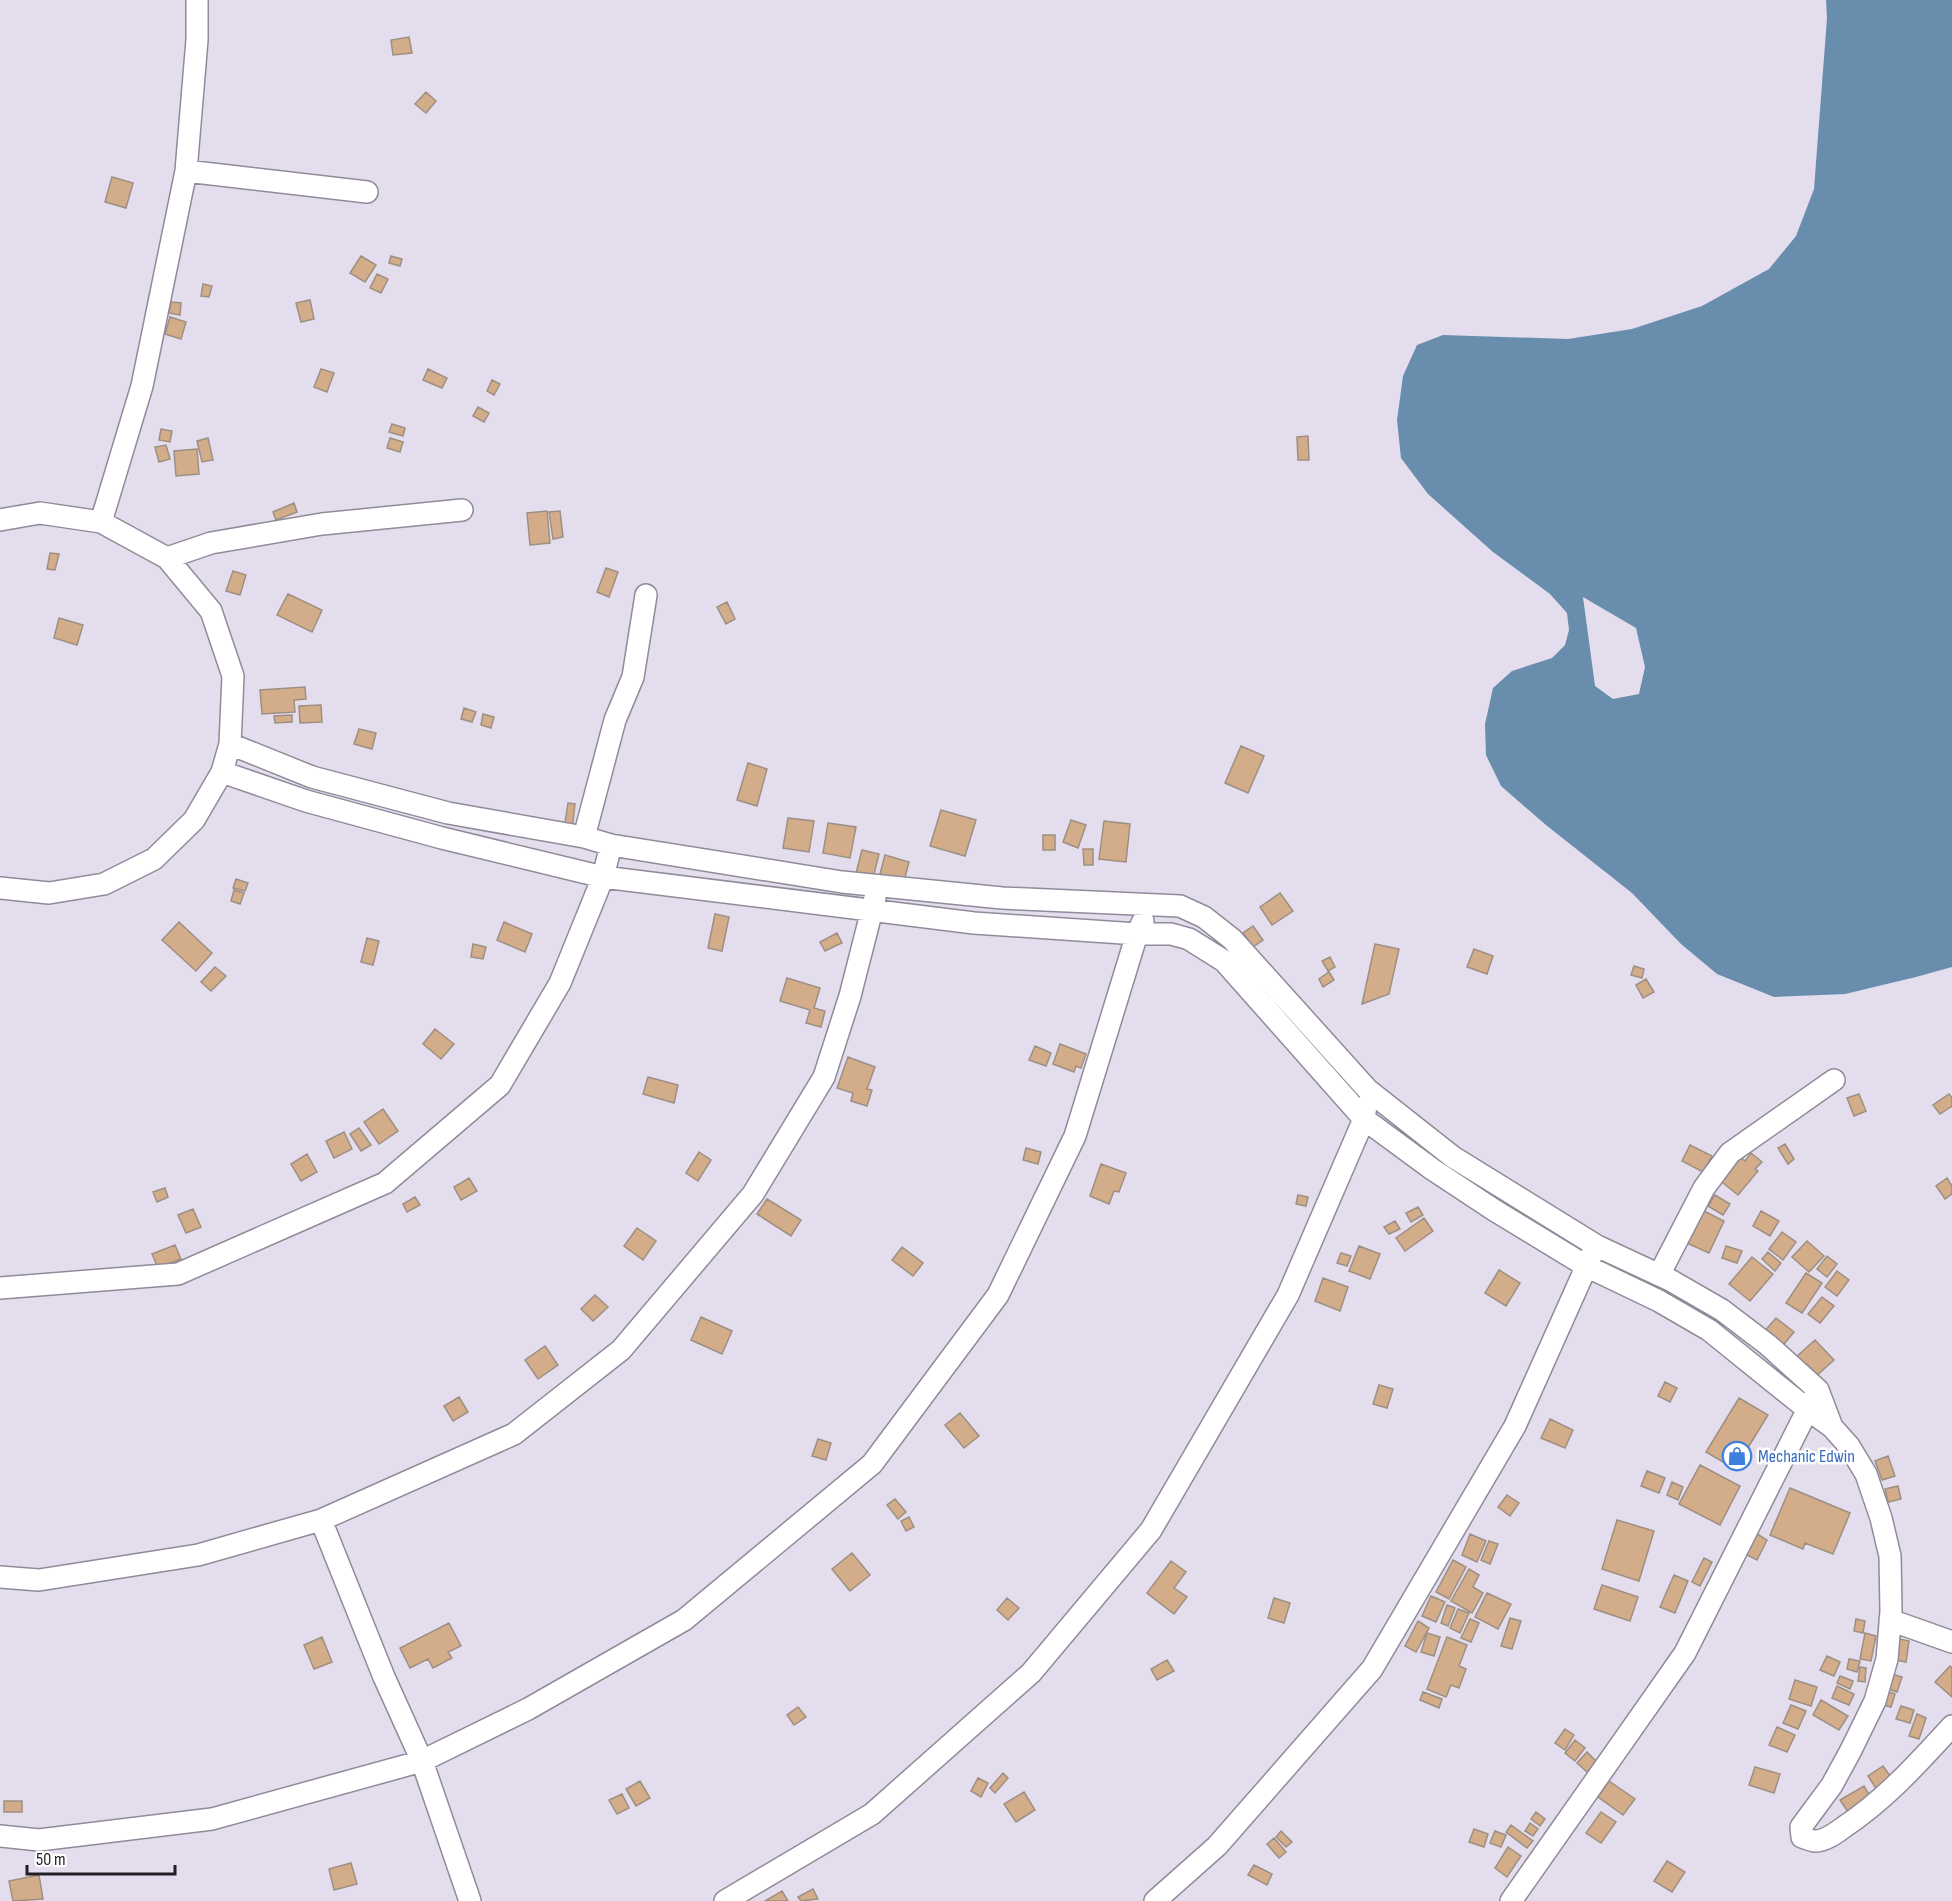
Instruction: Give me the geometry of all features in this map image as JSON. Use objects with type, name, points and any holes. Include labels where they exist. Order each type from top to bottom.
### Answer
[{"type":"street","points":[[101,522],[142,386],[186,171],[197,40],[197,0]]},
{"type":"street","points":[[186,171],[367,192]]},
{"type":"street","points":[[167,558],[211,543],[322,524],[462,510]]},
{"type":"street","points":[[0,520],[40,513],[101,522],[167,558],[211,611],[232,676],[230,744],[222,772],[194,820],[154,859],[104,884],[49,893],[0,888]]},
{"type":"street","points":[[584,837],[615,720],[633,677],[645,595]]},
{"type":"street","points":[[230,744],[312,777],[448,813],[584,837],[611,845],[843,882],[1002,898],[1180,906],[1204,917],[1232,939],[1368,1090],[1453,1157],[1597,1246],[1659,1275],[1722,1310],[1768,1345],[1818,1390],[1832,1426]]},
{"type":"street","points":[[222,772],[318,804],[442,838],[603,877],[974,923],[1137,934],[1171,934],[1189,939],[1224,961],[1364,1119],[1459,1186],[1586,1266],[1659,1301],[1709,1330],[1807,1409],[1832,1426],[1849,1446],[1866,1474],[1881,1518],[1890,1557],[1890,1620],[1887,1659],[1875,1701],[1832,1785],[1801,1827],[1802,1837],[1814,1841],[1826,1838],[1856,1819],[1882,1799],[1917,1766],[1952,1726]]},
{"type":"street","points":[[0,1288],[177,1274],[385,1183],[500,1085],[560,983],[603,877],[611,845]]},
{"type":"street","points":[[0,1577],[39,1580],[198,1555],[321,1520],[514,1434],[621,1350],[753,1194],[824,1077],[850,996],[873,910],[877,885]]},
{"type":"street","points":[[0,1836],[39,1840],[212,1819],[422,1761],[528,1709],[684,1620],[872,1464],[998,1295],[1075,1136],[1137,934],[1151,906]]},
{"type":"street","points":[[1659,1275],[1704,1188],[1730,1153],[1834,1080]]},
{"type":"street","points":[[725,1901],[872,1814],[1031,1673],[1151,1530],[1288,1295],[1364,1119],[1368,1090]]},
{"type":"street","points":[[1155,1901],[1217,1846],[1372,1669],[1515,1426],[1597,1246]]},
{"type":"street","points":[[1511,1901],[1685,1653],[1818,1390]]},
{"type":"street","points":[[321,1520],[384,1677],[422,1761],[470,1901]]},
{"type":"street","points":[[1890,1620],[1952,1642]]},
{"type":"water","points":[[1826,0],[1952,0],[1952,967],[1845,994],[1774,997],[1717,974],[1681,944],[1632,893],[1501,786],[1486,755],[1485,724],[1493,688],[1512,671],[1552,658],[1565,645],[1569,630],[1567,613],[1550,594],[1493,552],[1428,494],[1401,458],[1397,420],[1403,376],[1417,345],[1443,335],[1568,339],[1632,329],[1702,306],[1769,269],[1796,236],[1814,189],[1827,18]],"holes":[[[1583,597],[1636,628],[1645,667],[1639,694],[1613,699],[1595,686]]]},
{"type":"building","points":[[409,37],[412,53],[393,55],[391,40]]},
{"type":"building","points":[[426,92],[436,101],[426,113],[415,104]]},
{"type":"building","points":[[112,177],[133,183],[126,208],[105,202]]},
{"type":"building","points":[[361,256],[376,265],[365,282],[350,273]]},
{"type":"building","points":[[391,256],[402,259],[400,266],[389,263]]},
{"type":"building","points":[[377,274],[388,279],[381,293],[370,288]]},
{"type":"building","points":[[203,284],[212,286],[209,297],[201,296]]},
{"type":"building","points":[[310,300],[314,319],[301,322],[296,303]]},
{"type":"building","points":[[171,302],[181,303],[180,315],[169,313]]},
{"type":"building","points":[[170,317],[186,322],[181,339],[165,334]]},
{"type":"building","points":[[321,369],[334,373],[327,392],[314,387]]},
{"type":"building","points":[[428,369],[447,378],[442,388],[423,380]]},
{"type":"building","points":[[492,380],[500,384],[494,395],[487,391]]},
{"type":"building","points":[[478,407],[489,413],[484,422],[473,416]]},
{"type":"building","points":[[392,424],[405,428],[403,436],[389,432]]},
{"type":"building","points":[[161,429],[172,431],[170,442],[159,440]]},
{"type":"building","points":[[1308,436],[1309,460],[1298,460],[1297,437]]},
{"type":"building","points":[[208,438],[213,460],[202,462],[197,441]]},
{"type":"building","points":[[390,438],[403,442],[400,452],[387,448]]},
{"type":"building","points":[[166,445],[170,459],[159,462],[155,447]]},
{"type":"building","points":[[197,449],[199,474],[176,476],[174,451]]},
{"type":"building","points":[[294,503],[297,512],[276,520],[273,512]]},
{"type":"building","points":[[547,511],[550,543],[530,545],[527,513]]},
{"type":"building","points":[[560,511],[563,537],[553,539],[549,512]]},
{"type":"building","points":[[50,553],[59,554],[55,570],[47,569]]},
{"type":"building","points":[[606,568],[618,572],[609,597],[597,592]]},
{"type":"building","points":[[233,571],[246,575],[240,595],[226,591]]},
{"type":"building","points":[[288,594],[322,610],[312,632],[277,615]]},
{"type":"building","points":[[727,602],[735,619],[726,624],[717,607]]},
{"type":"building","points":[[59,618],[83,625],[77,645],[54,638]]},
{"type":"building","points":[[305,687],[306,699],[294,700],[295,712],[262,714],[260,690]]},
{"type":"building","points":[[321,705],[322,722],[300,723],[299,706]]},
{"type":"building","points":[[464,708],[476,712],[472,722],[461,719]]},
{"type":"building","points":[[483,714],[494,717],[491,728],[481,725]]},
{"type":"building","points":[[292,715],[292,722],[275,723],[274,716]]},
{"type":"building","points":[[359,729],[376,733],[372,749],[354,744]]},
{"type":"building","points":[[1241,746],[1264,756],[1248,793],[1225,783]]},
{"type":"building","points":[[748,763],[767,769],[757,806],[737,800]]},
{"type":"building","points":[[568,803],[575,804],[572,830],[564,829]]},
{"type":"building","points":[[941,810],[976,820],[965,856],[930,846]]},
{"type":"building","points":[[788,818],[814,821],[809,852],[783,848]]},
{"type":"building","points":[[1071,820],[1086,825],[1078,848],[1063,842]]},
{"type":"building","points":[[1104,821],[1130,824],[1126,862],[1099,859]]},
{"type":"building","points":[[828,823],[856,827],[850,858],[823,853]]},
{"type":"building","points":[[1043,835],[1055,835],[1055,850],[1043,850]]},
{"type":"building","points":[[1083,849],[1093,849],[1093,865],[1084,865]]},
{"type":"building","points":[[862,850],[879,854],[872,882],[855,877]]},
{"type":"building","points":[[885,855],[909,862],[904,881],[880,874]]},
{"type":"building","points":[[236,879],[248,883],[245,891],[233,888]]},
{"type":"building","points":[[234,890],[244,893],[240,904],[231,901]]},
{"type":"building","points":[[1280,893],[1293,911],[1272,925],[1260,907]]},
{"type":"building","points":[[715,914],[729,917],[722,951],[708,948]]},
{"type":"building","points":[[179,922],[212,953],[196,971],[162,940]]},
{"type":"building","points":[[504,922],[532,934],[525,952],[497,940]]},
{"type":"building","points":[[1253,926],[1263,940],[1253,947],[1243,933]]},
{"type":"building","points":[[837,933],[842,943],[825,951],[820,942]]},
{"type":"building","points":[[367,938],[379,941],[373,965],[361,962]]},
{"type":"building","points":[[473,944],[486,947],[483,959],[471,957]]},
{"type":"building","points":[[1375,944],[1399,949],[1389,994],[1362,1004]]},
{"type":"building","points":[[1474,949],[1493,956],[1487,974],[1467,967]]},
{"type":"building","points":[[1330,957],[1335,967],[1328,971],[1322,961]]},
{"type":"building","points":[[1634,966],[1644,969],[1642,978],[1631,975]]},
{"type":"building","points":[[215,967],[226,976],[211,991],[201,982]]},
{"type":"building","points":[[1329,972],[1334,980],[1323,987],[1319,979]]},
{"type":"building","points":[[787,978],[820,988],[814,1008],[825,1011],[821,1027],[806,1023],[810,1010],[780,1001]]},
{"type":"building","points":[[1646,979],[1654,992],[1643,998],[1636,985]]},
{"type":"building","points":[[435,1029],[454,1044],[441,1059],[423,1044]]},
{"type":"building","points":[[1060,1044],[1086,1054],[1081,1068],[1076,1066],[1074,1072],[1053,1064]]},
{"type":"building","points":[[1035,1046],[1051,1053],[1046,1066],[1029,1060]]},
{"type":"building","points":[[848,1057],[875,1067],[867,1089],[872,1090],[867,1106],[851,1101],[853,1093],[837,1088]]},
{"type":"building","points":[[648,1077],[678,1085],[674,1103],[643,1094]]},
{"type":"building","points":[[1859,1094],[1866,1111],[1854,1116],[1847,1098]]},
{"type":"building","points":[[1949,1094],[1952,1098],[1952,1106],[1940,1114],[1933,1105]]},
{"type":"building","points":[[383,1109],[398,1131],[379,1144],[364,1122]]},
{"type":"building","points":[[359,1128],[371,1145],[361,1151],[350,1134]]},
{"type":"building","points":[[344,1132],[352,1149],[334,1158],[326,1141]]},
{"type":"building","points":[[1785,1144],[1794,1159],[1788,1164],[1778,1148]]},
{"type":"building","points":[[1690,1145],[1712,1156],[1703,1172],[1682,1161]]},
{"type":"building","points":[[1026,1148],[1041,1152],[1038,1164],[1023,1160]]},
{"type":"building","points":[[699,1152],[711,1160],[698,1181],[686,1173]]},
{"type":"building","points":[[1751,1153],[1762,1162],[1755,1169],[1758,1171],[1738,1195],[1718,1179],[1738,1155],[1745,1161]]},
{"type":"building","points":[[307,1154],[317,1172],[301,1181],[291,1164]]},
{"type":"building","points":[[1101,1164],[1126,1173],[1119,1192],[1114,1191],[1109,1204],[1090,1196]]},
{"type":"building","points":[[469,1178],[477,1191],[461,1200],[454,1187]]},
{"type":"building","points":[[1947,1178],[1952,1186],[1952,1194],[1945,1199],[1936,1186]]},
{"type":"building","points":[[165,1188],[168,1197],[157,1202],[153,1192]]},
{"type":"building","points":[[1298,1195],[1308,1197],[1306,1206],[1296,1204]]},
{"type":"building","points":[[1715,1195],[1730,1204],[1723,1215],[1708,1206]]},
{"type":"building","points":[[415,1197],[420,1205],[407,1212],[403,1204]]},
{"type":"building","points":[[767,1199],[801,1220],[791,1236],[757,1214]]},
{"type":"building","points":[[1418,1207],[1423,1215],[1411,1222],[1406,1213]]},
{"type":"building","points":[[1698,1208],[1724,1221],[1709,1253],[1682,1241]]},
{"type":"building","points":[[193,1209],[201,1227],[186,1233],[178,1215]]},
{"type":"building","points":[[1761,1211],[1779,1221],[1770,1236],[1753,1226]]},
{"type":"building","points":[[1424,1218],[1433,1231],[1405,1251],[1396,1238]]},
{"type":"building","points":[[1395,1221],[1400,1229],[1389,1234],[1384,1227]]},
{"type":"building","points":[[637,1228],[656,1241],[643,1260],[624,1246]]},
{"type":"building","points":[[1782,1232],[1796,1242],[1783,1260],[1769,1249]]},
{"type":"building","points":[[1807,1241],[1824,1256],[1809,1272],[1792,1257]]},
{"type":"building","points":[[175,1245],[181,1259],[158,1268],[152,1254]]},
{"type":"building","points":[[1359,1246],[1380,1254],[1370,1279],[1349,1271]]},
{"type":"building","points":[[1726,1246],[1742,1251],[1737,1263],[1722,1258]]},
{"type":"building","points":[[902,1247],[923,1263],[913,1276],[892,1260]]},
{"type":"building","points":[[1768,1252],[1781,1263],[1775,1271],[1762,1259]]},
{"type":"building","points":[[1341,1253],[1351,1256],[1347,1266],[1337,1263]]},
{"type":"building","points":[[1827,1256],[1837,1264],[1827,1277],[1817,1269]]},
{"type":"building","points":[[1752,1257],[1773,1274],[1750,1301],[1729,1284]]},
{"type":"building","points":[[1499,1270],[1520,1283],[1506,1306],[1485,1293]]},
{"type":"building","points":[[1837,1271],[1849,1280],[1837,1296],[1825,1287]]},
{"type":"building","points":[[1806,1273],[1822,1283],[1802,1313],[1786,1303]]},
{"type":"building","points":[[1323,1278],[1348,1287],[1340,1311],[1315,1301]]},
{"type":"building","points":[[595,1295],[608,1307],[593,1321],[581,1309]]},
{"type":"building","points":[[1822,1297],[1834,1306],[1820,1323],[1808,1314]]},
{"type":"building","points":[[701,1317],[732,1331],[722,1354],[691,1340]]},
{"type":"building","points":[[1776,1318],[1794,1332],[1780,1349],[1762,1334]]},
{"type":"building","points":[[1815,1340],[1834,1360],[1814,1378],[1795,1358]]},
{"type":"building","points":[[545,1346],[558,1365],[538,1379],[525,1360]]},
{"type":"building","points":[[1665,1382],[1677,1388],[1670,1402],[1658,1396]]},
{"type":"building","points":[[1379,1385],[1393,1389],[1387,1408],[1373,1404]]},
{"type":"building","points":[[459,1397],[468,1412],[453,1421],[444,1406]]},
{"type":"building","points":[[1739,1398],[1768,1415],[1735,1469],[1706,1452]]},
{"type":"building","points":[[960,1413],[979,1436],[964,1448],[945,1425]]},
{"type":"building","points":[[1550,1419],[1573,1430],[1565,1448],[1541,1438]]},
{"type":"building","points":[[818,1439],[831,1443],[826,1460],[812,1456]]},
{"type":"building","points":[[1888,1456],[1895,1476],[1882,1480],[1875,1461]]},
{"type":"building","points":[[1700,1465],[1740,1486],[1720,1525],[1679,1504]]},
{"type":"building","points":[[1647,1471],[1665,1478],[1659,1493],[1641,1486]]},
{"type":"building","points":[[1672,1482],[1683,1487],[1678,1500],[1667,1495]]},
{"type":"building","points":[[1898,1486],[1901,1499],[1888,1502],[1885,1489]]},
{"type":"building","points":[[1790,1488],[1850,1513],[1833,1554],[1805,1543],[1803,1549],[1770,1535]]},
{"type":"building","points":[[1507,1495],[1519,1503],[1510,1516],[1498,1507]]},
{"type":"building","points":[[895,1499],[906,1512],[898,1519],[887,1505]]},
{"type":"building","points":[[909,1517],[914,1527],[906,1531],[901,1521]]},
{"type":"building","points":[[1617,1520],[1654,1531],[1639,1581],[1602,1569]]},
{"type":"building","points":[[1754,1532],[1767,1540],[1757,1560],[1743,1553]]},
{"type":"building","points":[[1470,1534],[1486,1541],[1477,1562],[1462,1555]]},
{"type":"building","points":[[1489,1541],[1498,1544],[1490,1564],[1481,1560]]},
{"type":"building","points":[[852,1553],[870,1575],[850,1591],[832,1569]]},
{"type":"building","points":[[1704,1558],[1712,1562],[1700,1586],[1692,1582]]},
{"type":"building","points":[[1453,1560],[1466,1567],[1449,1599],[1436,1592]]},
{"type":"building","points":[[1171,1561],[1186,1572],[1174,1588],[1187,1597],[1174,1614],[1147,1593]]},
{"type":"building","points":[[1469,1569],[1479,1575],[1473,1587],[1483,1593],[1472,1613],[1451,1601]]},
{"type":"building","points":[[1674,1575],[1688,1581],[1675,1613],[1660,1607]]},
{"type":"building","points":[[1602,1585],[1638,1597],[1630,1621],[1594,1609]]},
{"type":"building","points":[[1487,1593],[1511,1604],[1498,1629],[1475,1617]]},
{"type":"building","points":[[1431,1596],[1445,1602],[1436,1622],[1422,1616]]},
{"type":"building","points":[[1007,1598],[1019,1608],[1008,1620],[997,1610]]},
{"type":"building","points":[[1274,1598],[1290,1603],[1284,1623],[1268,1618]]},
{"type":"building","points":[[1447,1605],[1455,1608],[1448,1626],[1441,1623]]},
{"type":"building","points":[[1458,1609],[1469,1613],[1460,1633],[1450,1628]]},
{"type":"building","points":[[1510,1618],[1521,1621],[1512,1649],[1501,1646]]},
{"type":"building","points":[[1470,1619],[1479,1623],[1471,1642],[1461,1638]]},
{"type":"building","points":[[1856,1619],[1865,1621],[1863,1633],[1854,1631]]},
{"type":"building","points":[[1418,1621],[1429,1628],[1416,1652],[1405,1646]]},
{"type":"building","points":[[449,1623],[461,1646],[448,1652],[452,1658],[433,1668],[428,1659],[410,1668],[400,1648]]},
{"type":"building","points":[[1427,1633],[1440,1637],[1434,1656],[1421,1652]]},
{"type":"building","points":[[1865,1633],[1876,1636],[1871,1661],[1860,1659]]},
{"type":"building","points":[[322,1637],[332,1662],[314,1669],[304,1645]]},
{"type":"building","points":[[1447,1637],[1467,1645],[1459,1666],[1466,1669],[1459,1688],[1451,1685],[1446,1697],[1427,1689]]},
{"type":"building","points":[[1895,1638],[1909,1641],[1906,1662],[1891,1659]]},
{"type":"building","points":[[1827,1656],[1840,1662],[1834,1676],[1820,1670]]},
{"type":"building","points":[[1849,1659],[1860,1661],[1857,1672],[1847,1669]]},
{"type":"building","points":[[1167,1660],[1174,1671],[1157,1680],[1151,1669]]},
{"type":"building","points":[[1950,1666],[1952,1668],[1952,1697],[1935,1682]]},
{"type":"building","points":[[1860,1667],[1866,1668],[1865,1682],[1858,1681]]},
{"type":"building","points":[[1888,1673],[1902,1677],[1897,1692],[1883,1687]]},
{"type":"building","points":[[1840,1676],[1853,1681],[1850,1689],[1837,1683]]},
{"type":"building","points":[[1795,1680],[1817,1687],[1811,1706],[1789,1699]]},
{"type":"building","points":[[1837,1686],[1854,1694],[1849,1705],[1832,1698]]},
{"type":"building","points":[[1884,1690],[1895,1694],[1891,1707],[1880,1704]]},
{"type":"building","points":[[1423,1692],[1442,1699],[1439,1708],[1420,1700]]},
{"type":"building","points":[[1821,1700],[1848,1716],[1839,1730],[1813,1715]]},
{"type":"building","points":[[1791,1705],[1806,1711],[1798,1729],[1783,1723]]},
{"type":"building","points":[[1901,1706],[1914,1710],[1910,1723],[1896,1719]]},
{"type":"building","points":[[798,1707],[806,1717],[794,1725],[787,1715]]},
{"type":"building","points":[[1917,1714],[1926,1718],[1919,1739],[1909,1736]]},
{"type":"building","points":[[1777,1727],[1795,1735],[1787,1752],[1769,1745]]},
{"type":"building","points":[[1565,1729],[1574,1735],[1565,1750],[1555,1743]]},
{"type":"building","points":[[1575,1740],[1585,1748],[1575,1761],[1565,1753]]},
{"type":"building","points":[[1587,1752],[1597,1762],[1587,1772],[1577,1763]]},
{"type":"building","points":[[1883,1766],[1893,1780],[1877,1790],[1868,1776]]},
{"type":"building","points":[[1755,1767],[1780,1774],[1774,1793],[1749,1785]]},
{"type":"building","points":[[1003,1773],[1008,1778],[995,1793],[990,1788]]},
{"type":"building","points":[[978,1778],[988,1783],[981,1797],[971,1791]]},
{"type":"building","points":[[640,1781],[650,1798],[636,1806],[626,1789]]},
{"type":"building","points":[[1609,1781],[1635,1799],[1623,1815],[1598,1797]]},
{"type":"building","points":[[1864,1786],[1871,1798],[1848,1812],[1840,1800]]},
{"type":"building","points":[[1024,1792],[1035,1810],[1016,1822],[1004,1804]]},
{"type":"building","points":[[622,1794],[629,1808],[617,1814],[609,1800]]},
{"type":"building","points":[[4,1801],[22,1801],[22,1812],[4,1812]]},
{"type":"building","points":[[1536,1812],[1545,1819],[1540,1826],[1531,1819]]},
{"type":"building","points":[[1601,1812],[1616,1822],[1601,1843],[1586,1833]]},
{"type":"building","points":[[1530,1823],[1538,1829],[1533,1836],[1525,1831]]},
{"type":"building","points":[[1511,1825],[1533,1841],[1527,1848],[1506,1832]]},
{"type":"building","points":[[1474,1829],[1488,1834],[1484,1847],[1469,1842]]},
{"type":"building","points":[[1281,1831],[1292,1842],[1286,1847],[1276,1837]]},
{"type":"building","points":[[1495,1831],[1506,1835],[1501,1847],[1490,1843]]},
{"type":"building","points":[[1274,1838],[1286,1852],[1279,1858],[1267,1844]]},
{"type":"building","points":[[1508,1847],[1521,1856],[1507,1877],[1495,1868]]},
{"type":"building","points":[[1667,1861],[1685,1872],[1672,1892],[1654,1881]]},
{"type":"building","points":[[351,1863],[357,1884],[334,1890],[329,1869]]},
{"type":"building","points":[[1254,1865],[1272,1874],[1267,1885],[1248,1875]]},
{"type":"building","points":[[39,1875],[43,1899],[13,1901],[9,1881]]},
{"type":"building","points":[[813,1889],[818,1899],[801,1901],[798,1897]]},
{"type":"building","points":[[782,1891],[788,1901],[765,1901]]},
{"type":"place","name":"Mechanic Edwin","points":[[1737,1456]]}]
